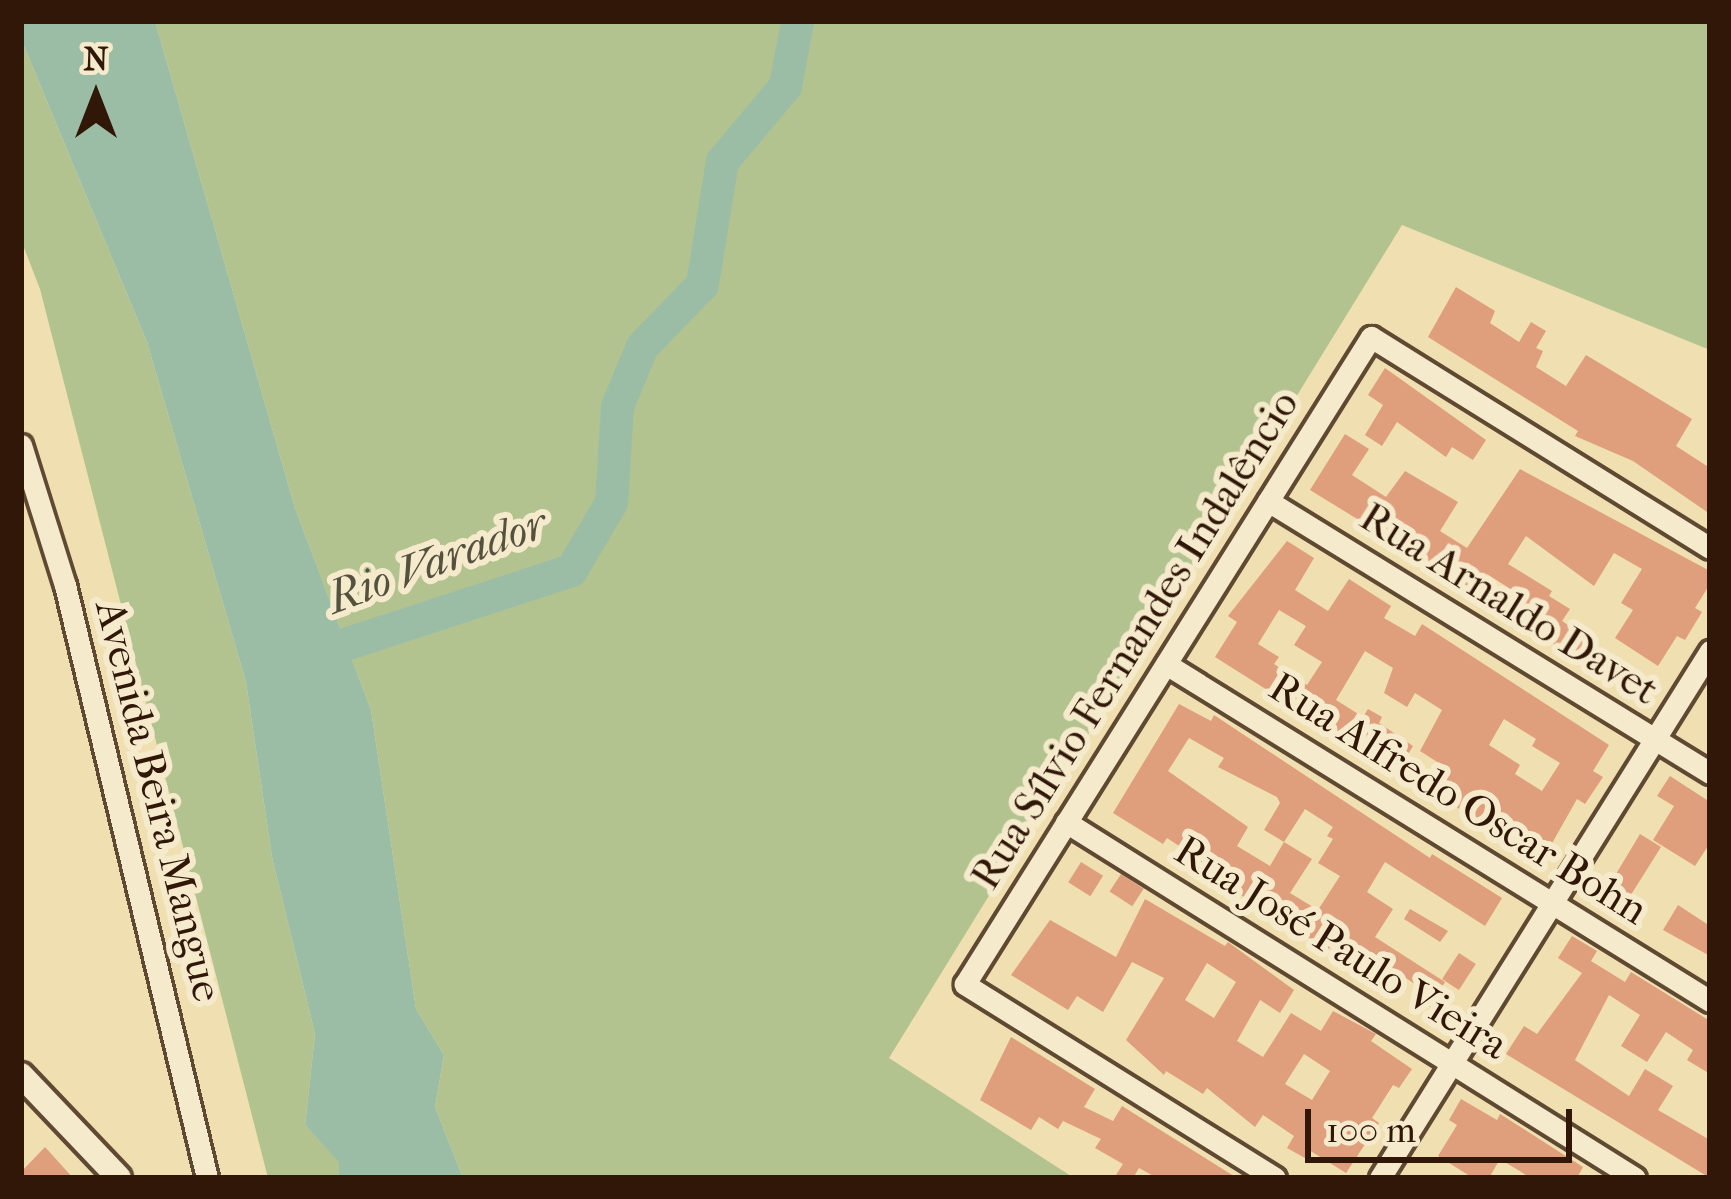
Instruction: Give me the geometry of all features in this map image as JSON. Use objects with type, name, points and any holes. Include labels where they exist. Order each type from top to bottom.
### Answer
[{"type":"street","name":"Rua Sílvio Fernandes Indalêncio","points":[[1275,1178],[965,984],[1371,337],[1710,548]]},
{"type":"street","name":"Avenida Beira Mangue","points":[[21,445],[65,585],[207,1178]]},
{"type":"street","name":"Rua Arnaldo Davet","points":[[1268,501],[1710,773]]},
{"type":"street","points":[[1380,1178],[1710,651]]},
{"type":"street","name":"Rua Alfredo Oscar Bohn","points":[[1166,664],[1710,1001]]},
{"type":"street","name":"Rua José Paulo Vieira","points":[[1066,822],[1635,1178]]},
{"type":"street","points":[[21,1076],[119,1178]]},
{"type":"shaded area","points":[[21,21],[155,21],[295,508],[371,710],[416,1009],[444,1055],[435,1107],[463,1178],[339,1178],[339,1162],[305,1125],[315,1034],[272,857],[246,682],[147,342],[21,39]]},
{"type":"shaded area","points":[[155,21],[1710,21],[1710,350],[1402,225],[889,1058],[1074,1178],[463,1178],[435,1107],[444,1055],[416,1009],[371,710],[295,508]]},
{"type":"shaded area","points":[[21,39],[147,342],[246,682],[272,857],[315,1034],[305,1125],[340,1162],[339,1178],[268,1178],[40,289],[21,240]]},
{"type":"building","points":[[1456,287],[1495,311],[1490,323],[1519,342],[1531,322],[1546,331],[1536,348],[1543,351],[1536,367],[1566,386],[1586,355],[1692,419],[1676,446],[1710,468],[1710,514],[1633,461],[1575,436],[1578,431],[1428,337]]},
{"type":"building","points":[[1385,368],[1486,440],[1473,460],[1452,447],[1446,457],[1397,422],[1382,446],[1365,435],[1383,405],[1368,395]]},
{"type":"building","points":[[1345,434],[1369,449],[1352,475],[1386,497],[1405,471],[1458,502],[1440,531],[1467,548],[1520,469],[1710,571],[1710,584],[1695,608],[1702,612],[1685,640],[1677,636],[1658,666],[1615,638],[1633,610],[1621,603],[1642,569],[1614,553],[1594,586],[1526,536],[1508,564],[1552,591],[1549,596],[1570,609],[1562,621],[1590,639],[1575,658],[1503,611],[1515,592],[1487,574],[1476,592],[1310,490]]},
{"type":"building","points":[[1287,541],[1314,558],[1295,590],[1328,611],[1349,579],[1391,606],[1384,618],[1415,636],[1422,624],[1609,745],[1593,771],[1603,777],[1585,804],[1577,799],[1542,861],[1431,791],[1445,767],[1420,751],[1442,710],[1415,693],[1407,707],[1384,693],[1393,668],[1365,651],[1336,700],[1363,717],[1368,709],[1382,717],[1379,723],[1413,746],[1401,766],[1378,752],[1375,758],[1215,657],[1237,622],[1228,616]],"holes":[[[1279,610],[1306,626],[1294,645],[1322,662],[1307,685],[1274,664],[1279,657],[1258,644]],[[1504,719],[1536,739],[1532,746],[1560,763],[1542,791],[1515,774],[1520,765],[1489,745]]]},
{"type":"building","points":[[1179,704],[1211,721],[1214,715],[1430,858],[1432,854],[1502,898],[1485,926],[1385,862],[1367,892],[1393,909],[1375,937],[1445,982],[1429,1007],[1413,998],[1420,987],[1391,969],[1381,984],[1364,973],[1371,962],[1335,939],[1328,950],[1195,866],[1199,859],[1167,838],[1163,844],[1113,813]],"holes":[[[1189,738],[1224,758],[1218,767],[1277,797],[1280,803],[1264,830],[1284,842],[1270,866],[1237,846],[1248,827],[1168,771]],[[1305,809],[1333,827],[1327,836],[1333,839],[1318,863],[1340,876],[1318,910],[1290,893],[1312,859],[1284,842]]]},
{"type":"building","points":[[1670,776],[1710,802],[1710,843],[1695,866],[1653,840],[1674,806],[1657,796]]},
{"type":"building","points":[[1640,834],[1661,847],[1622,909],[1597,894],[1608,876],[1613,879]]},
{"type":"building","points":[[1081,862],[1103,876],[1090,896],[1068,882]]},
{"type":"building","points":[[1121,874],[1144,889],[1132,906],[1110,892]]},
{"type":"building","points":[[1145,899],[1225,946],[1228,942],[1294,990],[1280,1013],[1260,1000],[1237,1041],[1263,1057],[1291,1013],[1321,1031],[1333,1011],[1376,1034],[1371,1041],[1412,1069],[1399,1088],[1393,1085],[1372,1118],[1379,1123],[1346,1173],[1309,1150],[1305,1158],[1287,1148],[1294,1136],[1263,1115],[1255,1127],[1207,1088],[1203,1094],[1166,1071],[1164,1075],[1126,1040],[1164,978],[1132,962],[1103,1012],[1077,996],[1068,1010],[1011,975],[1050,920],[1116,957]],"holes":[[[1207,963],[1236,982],[1214,1018],[1185,1000]],[[1304,1054],[1330,1071],[1312,1100],[1285,1084]]]},
{"type":"building","points":[[1678,905],[1710,926],[1710,956],[1663,930]]},
{"type":"building","points":[[1410,909],[1448,931],[1440,942],[1404,919]]},
{"type":"building","points":[[1572,936],[1597,951],[1591,961],[1625,982],[1631,972],[1710,1021],[1710,1074],[1687,1060],[1693,1050],[1666,1032],[1647,1062],[1621,1046],[1640,1015],[1609,995],[1575,1060],[1629,1096],[1645,1069],[1673,1086],[1658,1110],[1710,1140],[1710,1178],[1506,1054],[1524,1026],[1537,1034],[1582,973],[1558,958]]},
{"type":"building","points":[[1459,953],[1476,964],[1459,990],[1442,979]]},
{"type":"building","points":[[1011,1037],[1095,1089],[1084,1107],[1113,1121],[1122,1106],[1237,1178],[1157,1178],[1139,1168],[1133,1178],[1114,1178],[1123,1164],[1095,1148],[1101,1139],[1063,1121],[1058,1129],[1039,1117],[1031,1130],[980,1100]]},
{"type":"building","points":[[1461,1099],[1497,1120],[1500,1114],[1583,1167],[1577,1178],[1531,1178],[1500,1159],[1489,1178],[1473,1178],[1438,1156],[1457,1125],[1449,1120]]},
{"type":"building","points":[[45,1147],[73,1178],[27,1178],[21,1172]]},
{"type":"waterway","name":"Rio Varador","points":[[305,657],[571,570],[611,502],[617,406],[642,346],[702,284],[722,161],[785,86],[797,21]]}]
